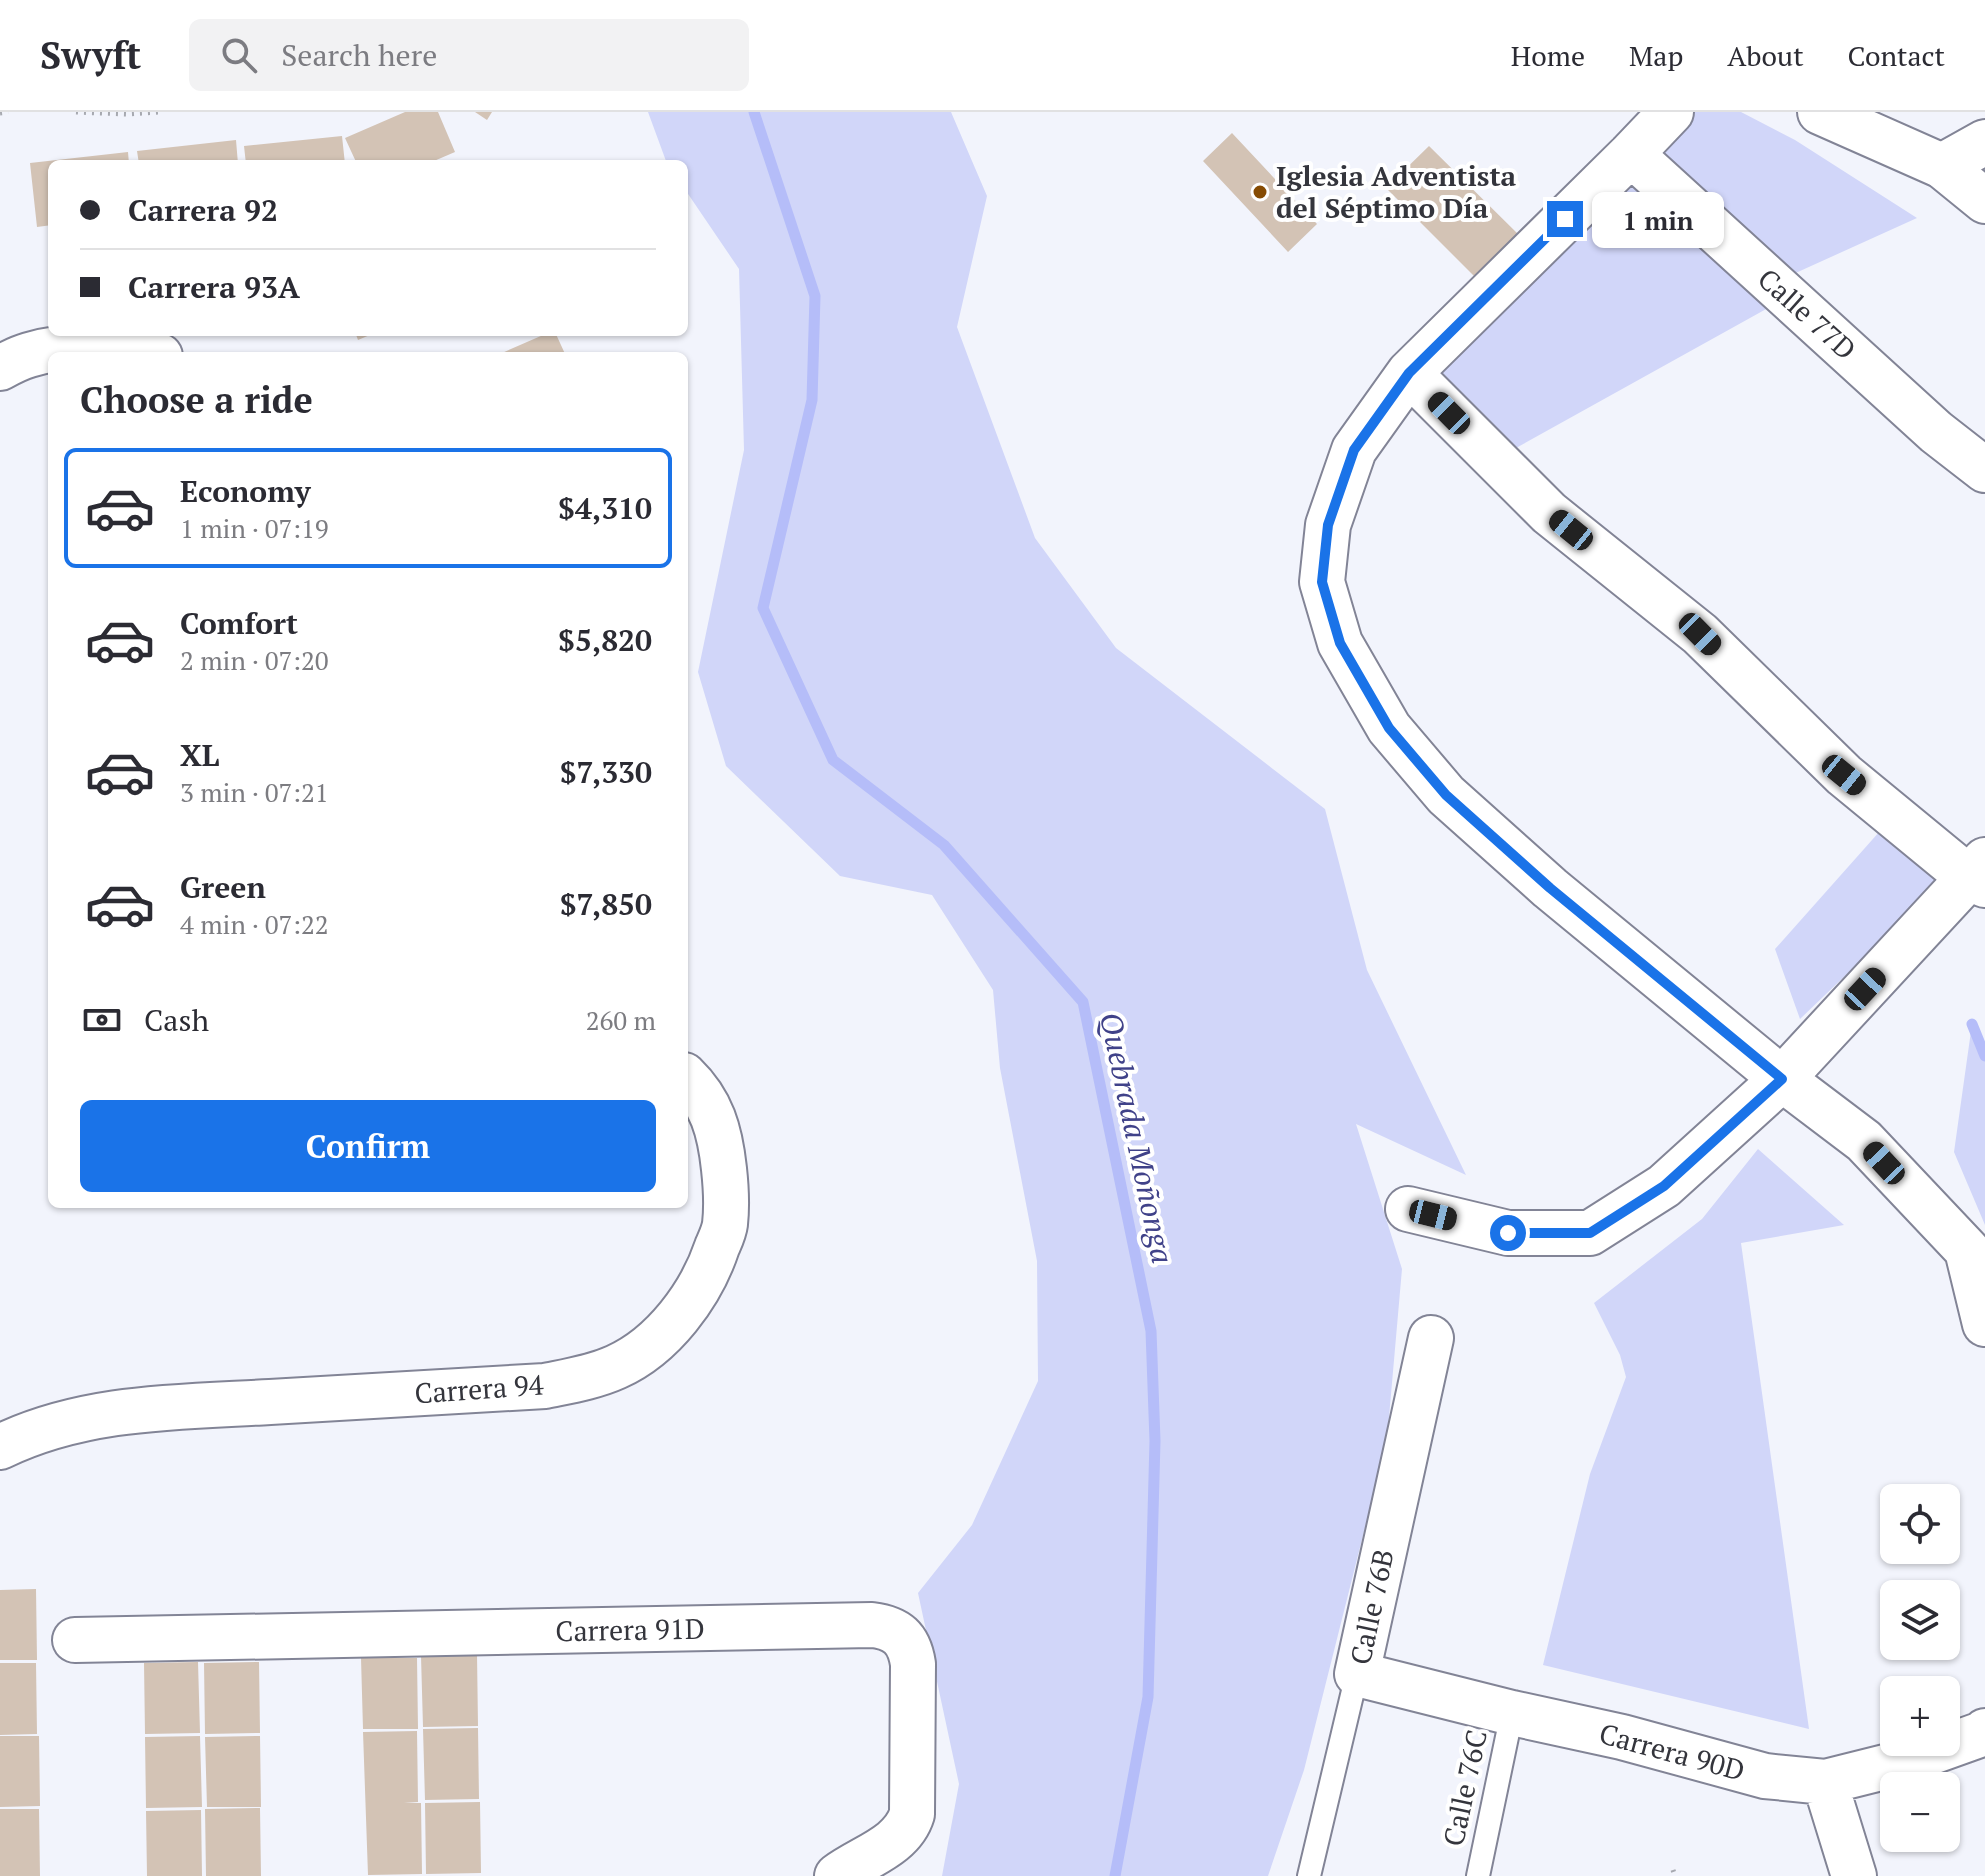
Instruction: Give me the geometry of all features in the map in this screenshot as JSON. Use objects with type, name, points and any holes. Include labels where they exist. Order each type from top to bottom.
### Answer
[{"type":"street","points":[[1671,112],[1409,373],[1354,450],[1328,525],[1322,582],[1340,643],[1389,728],[1446,795],[1538,878],[1782,1079],[1864,1141],[1967,1250],[1985,1324]]},
{"type":"street","points":[[1820,112],[1942,166],[1985,201]]},
{"type":"street","points":[[1942,166],[1985,142]]},
{"type":"street","name":"Calle 77D","points":[[1631,154],[1936,432],[1985,470]]},
{"type":"street","points":[[0,368],[29,355],[62,349],[121,347],[143,352]]},
{"type":"street","points":[[1408,1209],[1508,1233],[1590,1233],[1664,1186],[1782,1079],[1979,874],[1844,775],[1700,634],[1549,513],[1409,373]]},
{"type":"street","name":"Carrera 94","points":[[0,1447],[60,1424],[133,1410],[545,1386],[618,1366],[649,1345],[675,1321],[710,1268],[724,1227],[726,1189],[723,1152],[715,1120],[700,1090],[688,1079]]},
{"type":"street","name":"Calle 76B","points":[[1357,1674],[1431,1338]]},
{"type":"street","name":"Carrera 91D","points":[[75,1640],[872,1625],[894,1630],[902,1637],[913,1664],[912,1814],[909,1824],[897,1838],[837,1876]]},
{"type":"street","name":"Carrera 90D","points":[[1357,1674],[1622,1737],[1765,1776],[1825,1782],[1901,1763],[1985,1731]]},
{"type":"street","points":[[1825,1782],[1854,1876]]},
{"type":"lane","name":"Calle 76B","points":[[1309,1876],[1357,1674]]},
{"type":"lane","name":"Calle 76C","points":[[1478,1876],[1512,1713]]},
{"type":"path","points":[[0,113],[8,112]]},
{"type":"path","points":[[76,112],[160,112]]},
{"type":"shaded area","points":[[648,112],[951,112],[987,196],[957,327],[1035,538],[1116,648],[1325,809],[1367,970],[1466,1175],[1356,1124],[1402,1269],[1387,1440],[1304,1770],[1268,1876],[942,1876],[959,1784],[918,1593],[972,1525],[1038,1381],[1037,1261],[1000,1068],[993,990],[932,895],[840,876],[726,766],[698,672],[744,450],[739,269],[688,194],[688,160],[666,160]]},
{"type":"shaded area","points":[[1682,112],[1741,112],[1795,140],[1917,218],[1789,276],[1644,154]]},
{"type":"shaded area","points":[[1630,172],[1768,308],[1516,448],[1439,374]]},
{"type":"shaded area","points":[[1880,831],[1947,878],[1800,1019],[1775,949]]},
{"type":"shaded area","points":[[1972,1024],[1985,1043],[1985,1225],[1954,1152]]},
{"type":"shaded area","points":[[1758,1149],[1844,1225],[1741,1243],[1809,1729],[1543,1665],[1590,1474],[1626,1377],[1620,1355],[1594,1303],[1702,1219]]},
{"type":"building","points":[[405,112],[438,112],[455,152],[436,160],[355,160],[345,138]]},
{"type":"building","points":[[475,112],[492,112],[487,120]]},
{"type":"building","name":"Iglesia Adventista del Séptimo Día","points":[[1232,133],[1317,224],[1288,252],[1203,161]]},
{"type":"building","points":[[342,136],[345,160],[246,160],[244,146]]},
{"type":"building","points":[[236,140],[238,160],[138,160],[137,151]]},
{"type":"building","points":[[1429,146],[1519,235],[1476,278],[1386,188]]},
{"type":"building","points":[[128,152],[129,160],[57,160]]},
{"type":"building","points":[[48,161],[48,226],[37,227],[30,163]]},
{"type":"building","points":[[541,336],[557,336],[564,352],[504,352]]},
{"type":"building","points":[[36,1589],[37,1660],[0,1660],[0,1590]]},
{"type":"building","points":[[477,1654],[478,1726],[423,1727],[421,1656]]},
{"type":"building","points":[[361,1658],[417,1658],[418,1729],[363,1729]]},
{"type":"building","points":[[198,1662],[200,1733],[145,1734],[144,1663]]},
{"type":"building","points":[[259,1662],[260,1733],[205,1734],[204,1663]]},
{"type":"building","points":[[0,1663],[36,1663],[37,1734],[0,1735]]},
{"type":"building","points":[[478,1728],[479,1799],[425,1800],[423,1729]]},
{"type":"building","points":[[417,1731],[418,1802],[404,1803],[421,1803],[422,1874],[368,1875],[363,1732]]},
{"type":"building","points":[[0,1736],[39,1736],[40,1806],[0,1807]]},
{"type":"building","points":[[200,1736],[202,1807],[146,1808],[145,1737]]},
{"type":"building","points":[[260,1736],[261,1807],[207,1807],[205,1737]]},
{"type":"building","points":[[480,1802],[481,1873],[426,1874],[425,1803]]},
{"type":"building","points":[[260,1808],[261,1876],[206,1876],[205,1809]]},
{"type":"building","points":[[0,1809],[39,1809],[40,1876],[0,1876]]},
{"type":"building","points":[[201,1810],[202,1876],[147,1876],[146,1811]]},
{"type":"waterway","name":"Quebrada Moñonga","points":[[754,112],[815,296],[812,400],[763,608],[833,760],[944,845],[1083,1002],[1151,1331],[1155,1441],[1148,1697],[1115,1876]]},
{"type":"waterway","points":[[1972,1024],[1985,1056]]},
{"type":"place","name":"Iglesia Adventista del Séptimo Día","points":[[1260,192]]},
{"type":"route","points":[[1508,1233],[1590,1233],[1664,1186],[1782,1079],[1550,888],[1446,795],[1389,728],[1340,643],[1322,582],[1328,525],[1354,450],[1409,373],[1565,219]]}]
